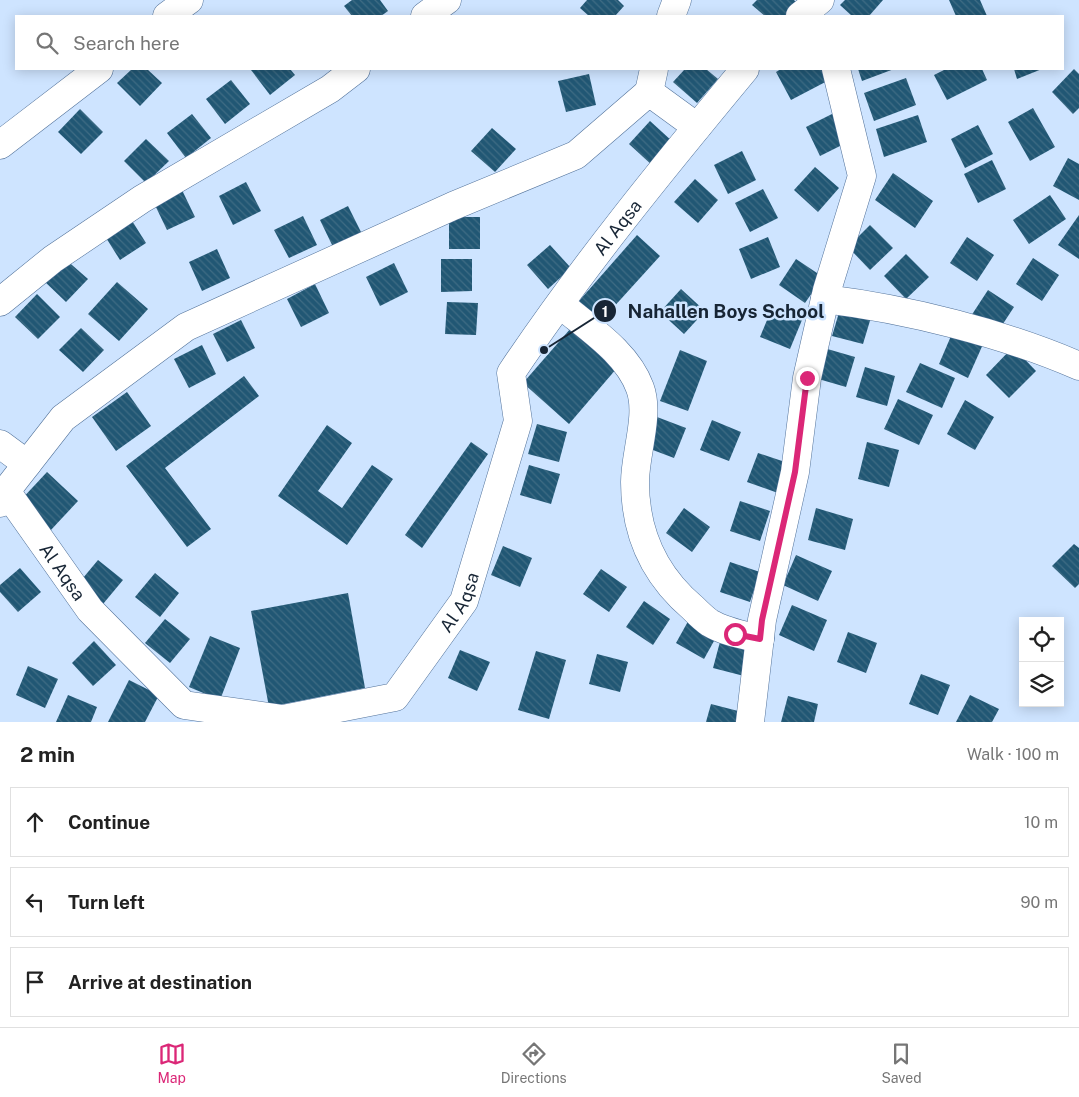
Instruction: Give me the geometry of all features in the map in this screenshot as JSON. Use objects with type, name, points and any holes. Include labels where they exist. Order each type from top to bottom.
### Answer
[{"type":"street","points":[[168,15],[189,0]]},
{"type":"street","points":[[426,15],[447,0]]},
{"type":"street","points":[[671,15],[677,0]]},
{"type":"street","points":[[0,145],[98,70]]},
{"type":"street","points":[[0,302],[53,260],[142,199],[330,89],[355,70]]},
{"type":"street","name":"Al Aqsa","points":[[3,497],[90,610],[184,705],[283,719],[314,717],[395,697],[464,601],[518,421],[511,373],[648,186],[743,70]]},
{"type":"street","points":[[750,722],[762,620],[795,472],[807,378],[825,299],[862,176],[836,70]]},
{"type":"street","points":[[3,497],[63,418],[186,327],[453,206],[576,155],[652,80],[697,127]]},
{"type":"street","points":[[825,299],[874,305],[952,324],[1055,356],[1079,366]]},
{"type":"street","points":[[560,304],[615,351],[632,372],[640,387],[644,402],[635,482],[640,525],[652,562],[673,591],[709,622],[735,634],[760,639]]},
{"type":"street","points":[[0,444],[27,464]]},
{"type":"building","points":[[352,0],[380,0],[388,11],[382,15],[351,15],[344,6]]},
{"type":"building","points":[[587,0],[618,0],[624,6],[616,15],[588,15],[580,8]]},
{"type":"building","points":[[757,0],[794,0],[797,3],[786,15],[764,15],[752,5]]},
{"type":"building","points":[[845,0],[883,0],[870,15],[851,15],[840,5]]},
{"type":"building","points":[[949,0],[980,0],[987,15],[956,15]]},
{"type":"building","points":[[1074,69],[1079,74],[1079,108],[1073,114],[1052,92]]},
{"type":"building","points":[[131,70],[148,70],[162,83],[140,106],[117,83]]},
{"type":"building","points":[[251,70],[291,70],[295,75],[270,95]]},
{"type":"building","points":[[684,70],[707,70],[718,79],[697,103],[673,82]]},
{"type":"building","points":[[779,70],[829,70],[833,78],[791,100],[776,72]]},
{"type":"building","points":[[858,70],[891,70],[862,81]]},
{"type":"building","points":[[944,70],[982,70],[987,80],[947,100],[934,75]]},
{"type":"building","points":[[1014,70],[1040,70],[1017,79]]},
{"type":"building","points":[[589,74],[596,105],[566,112],[558,81]]},
{"type":"building","points":[[906,78],[916,105],[874,121],[864,93]]},
{"type":"building","points":[[231,80],[250,104],[225,124],[206,99]]},
{"type":"building","points":[[1033,108],[1055,147],[1030,161],[1008,122]]},
{"type":"building","points":[[80,109],[103,132],[81,154],[58,132]]},
{"type":"building","points":[[834,113],[848,142],[820,156],[806,127]]},
{"type":"building","points":[[192,114],[211,138],[186,158],[167,133]]},
{"type":"building","points":[[918,115],[927,142],[884,157],[876,129]]},
{"type":"building","points":[[650,121],[673,142],[653,166],[629,144]]},
{"type":"building","points":[[978,125],[993,154],[965,168],[951,139]]},
{"type":"building","points":[[492,128],[516,149],[495,172],[471,151]]},
{"type":"building","points":[[146,139],[169,161],[146,183],[124,161]]},
{"type":"building","points":[[742,151],[756,180],[728,194],[714,165]]},
{"type":"building","points":[[1068,158],[1079,164],[1079,200],[1053,186]]},
{"type":"building","points":[[992,160],[1006,189],[978,203],[964,174]]},
{"type":"building","points":[[815,167],[839,188],[818,212],[794,190]]},
{"type":"building","points":[[893,173],[933,201],[915,228],[875,200]]},
{"type":"building","points":[[695,179],[718,200],[698,223],[674,202]]},
{"type":"building","points":[[246,182],[261,211],[233,225],[219,196]]},
{"type":"building","points":[[181,188],[195,217],[167,230],[153,201]]},
{"type":"building","points":[[763,189],[778,218],[750,232],[735,203]]},
{"type":"building","points":[[1050,195],[1066,219],[1029,244],[1013,220]]},
{"type":"building","points":[[348,206],[362,234],[334,249],[320,220]]},
{"type":"building","points":[[1079,215],[1079,259],[1058,245]]},
{"type":"building","points":[[129,216],[146,243],[120,260],[103,233]]},
{"type":"building","points":[[303,216],[317,245],[289,258],[274,230]]},
{"type":"building","points":[[449,217],[480,217],[480,249],[449,249]]},
{"type":"building","points":[[870,225],[893,248],[870,270],[848,247]]},
{"type":"building","points":[[637,235],[660,256],[601,321],[579,301]]},
{"type":"building","points":[[768,237],[780,267],[751,279],[739,249]]},
{"type":"building","points":[[967,237],[994,255],[977,281],[950,263]]},
{"type":"building","points":[[550,245],[571,268],[548,289],[527,265]]},
{"type":"building","points":[[217,249],[230,278],[202,291],[189,262]]},
{"type":"building","points":[[906,254],[929,277],[906,299],[884,276]]},
{"type":"building","points":[[64,258],[88,279],[66,302],[43,280]]},
{"type":"building","points":[[1033,258],[1059,275],[1042,301],[1016,284]]},
{"type":"building","points":[[441,259],[472,259],[472,291],[441,292]]},
{"type":"building","points":[[796,259],[823,277],[805,303],[779,285]]},
{"type":"building","points":[[394,263],[408,292],[380,306],[366,277]]},
{"type":"building","points":[[117,282],[148,309],[119,341],[88,314]]},
{"type":"building","points":[[315,284],[329,313],[301,327],[287,299]]},
{"type":"building","points":[[681,289],[705,311],[684,334],[660,312]]},
{"type":"building","points":[[988,290],[1014,307],[997,333],[971,316]]},
{"type":"building","points":[[37,294],[60,317],[38,339],[15,317]]},
{"type":"building","points":[[447,302],[478,303],[476,335],[445,334]]},
{"type":"building","points":[[841,306],[872,314],[863,344],[832,336]]},
{"type":"building","points":[[772,308],[802,320],[790,349],[760,337]]},
{"type":"building","points":[[241,320],[255,348],[227,362],[213,334]]},
{"type":"building","points":[[81,328],[104,350],[83,372],[59,350]]},
{"type":"building","points":[[571,328],[617,368],[569,424],[523,383]]},
{"type":"building","points":[[954,329],[984,342],[968,378],[939,364]]},
{"type":"building","points":[[202,345],[216,374],[189,388],[174,359]]},
{"type":"building","points":[[1013,347],[1036,371],[1009,398],[986,375]]},
{"type":"building","points":[[824,348],[855,357],[846,387],[815,378]]},
{"type":"building","points":[[680,350],[707,361],[688,411],[660,401]]},
{"type":"building","points":[[920,363],[955,378],[942,408],[906,392]]},
{"type":"building","points":[[865,367],[895,376],[887,406],[856,397]]},
{"type":"building","points":[[244,376],[259,396],[165,468],[211,529],[187,547],[126,466]]},
{"type":"building","points":[[127,392],[151,426],[116,451],[92,417]]},
{"type":"building","points":[[898,399],[933,415],[919,445],[884,429]]},
{"type":"building","points":[[965,400],[994,417],[975,450],[947,434]]},
{"type":"building","points":[[657,417],[686,428],[674,458],[645,447]]},
{"type":"building","points":[[712,420],[741,432],[729,461],[700,450]]},
{"type":"building","points":[[537,424],[567,432],[559,462],[528,454]]},
{"type":"building","points":[[327,425],[352,443],[318,491],[342,508],[372,465],[393,479],[347,545],[278,496]]},
{"type":"building","points":[[471,442],[488,454],[422,548],[405,535]]},
{"type":"building","points":[[867,442],[899,450],[889,487],[858,479]]},
{"type":"building","points":[[758,453],[788,463],[778,493],[747,482]]},
{"type":"building","points":[[529,465],[560,474],[551,504],[520,495]]},
{"type":"building","points":[[47,472],[78,501],[50,531],[19,502]]},
{"type":"building","points":[[740,501],[770,511],[760,541],[730,531]]},
{"type":"building","points":[[684,508],[710,527],[692,552],[666,533]]},
{"type":"building","points":[[816,508],[853,519],[845,550],[808,540]]},
{"type":"building","points":[[1074,544],[1079,548],[1079,584],[1075,588],[1052,566]]},
{"type":"building","points":[[503,546],[532,558],[520,587],[491,575]]},
{"type":"building","points":[[796,555],[832,571],[818,601],[783,585]]},
{"type":"building","points":[[98,560],[123,580],[103,604],[78,584]]},
{"type":"building","points":[[730,562],[760,572],[750,602],[720,592]]},
{"type":"building","points":[[20,568],[41,592],[18,612],[0,592],[0,585]]},
{"type":"building","points":[[601,569],[627,587],[609,612],[583,594]]},
{"type":"building","points":[[155,573],[179,593],[160,617],[135,597]]},
{"type":"building","points":[[348,593],[365,688],[269,707],[251,611]]},
{"type":"building","points":[[644,601],[670,619],[653,645],[626,627]]},
{"type":"building","points":[[792,605],[827,620],[814,651],[779,635]]},
{"type":"building","points":[[691,616],[719,632],[704,659],[676,643]]},
{"type":"building","points":[[165,619],[190,639],[170,663],[145,643]]},
{"type":"building","points":[[848,632],[877,643],[866,673],[837,662]]},
{"type":"building","points":[[210,636],[240,648],[220,700],[189,687]]},
{"type":"building","points":[[721,638],[752,646],[744,676],[713,668]]},
{"type":"building","points":[[94,641],[116,665],[93,686],[72,663]]},
{"type":"building","points":[[460,650],[490,662],[477,691],[448,678]]},
{"type":"building","points":[[536,651],[566,660],[549,719],[518,710]]},
{"type":"building","points":[[597,654],[628,662],[620,692],[589,684]]},
{"type":"building","points":[[28,666],[58,679],[45,708],[16,695]]},
{"type":"building","points":[[921,674],[950,685],[938,715],[909,704]]},
{"type":"building","points":[[129,680],[159,695],[145,722],[108,722]]},
{"type":"building","points":[[68,695],[97,707],[91,722],[56,722]]},
{"type":"building","points":[[970,695],[999,709],[992,722],[956,722]]},
{"type":"building","points":[[788,696],[818,704],[814,722],[781,722]]},
{"type":"building","points":[[711,704],[742,712],[739,722],[706,722]]},
{"type":"place","name":"Nahallen Boys School","points":[[544,350]]},
{"type":"route","points":[[735,634],[760,639],[762,620],[795,472],[807,378]]}]
